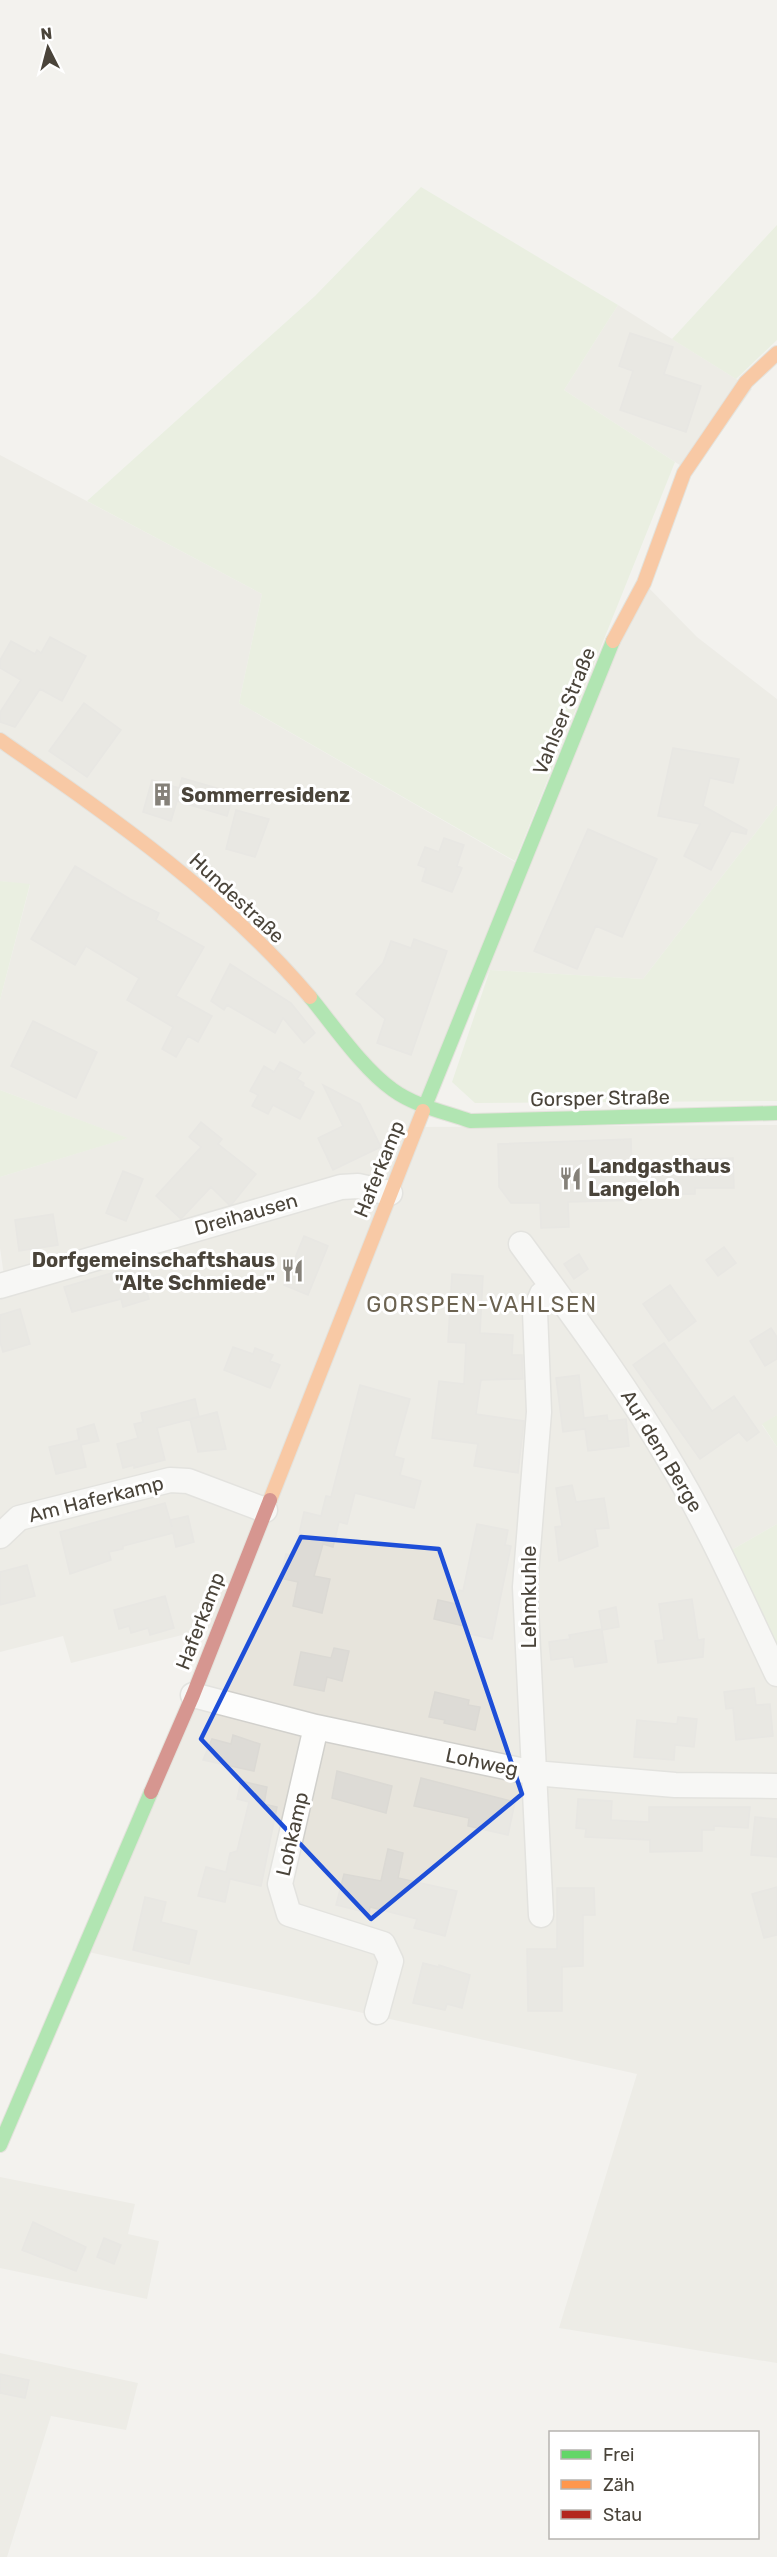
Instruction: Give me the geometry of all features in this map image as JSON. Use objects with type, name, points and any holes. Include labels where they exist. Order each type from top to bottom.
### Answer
[{"type":"street","name":"Vahlser Straße","points":[[426,1106],[610,647],[644,582],[684,473],[746,382],[777,353]]},
{"type":"street","name":"Hundestraße","points":[[0,740],[117,821],[211,895],[292,976],[358,1055],[393,1090],[426,1106]]},
{"type":"street","name":"Gorsper Straße","points":[[426,1106],[470,1120],[777,1113]]},
{"type":"street","name":"Haferkamp","points":[[0,2145],[193,1695],[426,1106]]},
{"type":"street","name":"Dreihausen","points":[[0,1286],[341,1187],[358,1186],[390,1193]]},
{"type":"street","name":"Auf dem Berge","points":[[521,1244],[606,1361],[668,1458],[701,1514],[777,1674]]},
{"type":"street","name":"Lehmkuhle","points":[[541,1915],[525,1587],[539,1412],[535,1311],[542,1294],[552,1287]]},
{"type":"street","name":"Am Haferkamp","points":[[0,1536],[19,1518],[170,1480],[188,1481],[266,1510]]},
{"type":"street","name":"Lohweg","points":[[193,1695],[316,1727],[534,1773],[675,1785],[777,1786]]},
{"type":"street","name":"Lohkamp","points":[[316,1727],[280,1884],[289,1914],[383,1944],[391,1961],[377,2012]]},
{"type":"highlighted area","points":[[301,1537],[439,1549],[522,1794],[371,1919],[201,1739]]},
{"type":"shaded area","points":[[618,305],[752,389],[692,473],[564,390]]},
{"type":"shaded area","points":[[0,455],[262,594],[239,703],[522,866],[644,583],[697,637],[777,699],[777,805],[643,979],[490,970],[414,1127],[777,1125],[777,1415],[762,1425],[777,1447],[777,1524],[728,1552],[777,1653],[777,2363],[559,2328],[637,2074],[84,1951],[218,1626],[71,1663],[63,1636],[0,1652],[0,1277],[4,1276],[0,1248],[0,1177],[127,1138],[0,1090],[0,1000],[30,885],[0,881]]},
{"type":"shaded area","points":[[0,2177],[135,2204],[128,2234],[159,2241],[147,2299],[0,2268]]},
{"type":"shaded area","points":[[0,2353],[138,2383],[126,2430],[51,2416],[7,2557],[0,2557]]},
{"type":"green space","points":[[421,187],[618,305],[564,390],[675,462],[515,861],[239,703],[262,594],[87,501],[315,296]]},
{"type":"green space","points":[[777,225],[777,340],[736,379],[672,339]]},
{"type":"green space","points":[[777,805],[777,1101],[475,1103],[452,1082],[490,970],[643,979]]},
{"type":"green space","points":[[0,881],[30,884],[0,1000]]},
{"type":"green space","points":[[0,1090],[128,1138],[0,1177]]},
{"type":"green space","points":[[777,1415],[777,1447],[762,1424]]},
{"type":"green space","points":[[777,1524],[777,1653],[728,1552]]},
{"type":"building","points":[[630,333],[673,347],[664,374],[701,386],[686,432],[620,410],[633,371],[619,366]]},
{"type":"building","points":[[50,637],[86,656],[62,701],[40,689],[15,727],[0,722],[0,712],[21,680],[0,668],[0,660],[11,641],[35,654],[37,650],[41,653]]},
{"type":"building","points":[[84,703],[121,730],[87,777],[49,751]]},
{"type":"building","points":[[673,748],[739,759],[733,783],[710,778],[703,806],[747,830],[746,834],[731,831],[711,870],[684,856],[700,824],[658,816]]},
{"type":"building","points":[[182,778],[234,793],[227,816],[177,801],[171,821],[143,812],[152,780],[179,788]]},
{"type":"building","points":[[236,810],[269,819],[255,857],[226,849]]},
{"type":"building","points":[[588,829],[657,859],[622,937],[596,926],[577,969],[534,951]]},
{"type":"building","points":[[444,838],[464,845],[457,866],[462,868],[452,892],[422,881],[426,868],[418,865],[425,847],[439,852]]},
{"type":"building","points":[[75,866],[130,899],[159,913],[156,920],[204,947],[176,996],[212,1016],[198,1042],[188,1036],[176,1057],[162,1049],[173,1027],[127,1000],[139,978],[86,946],[75,965],[31,939]]},
{"type":"building","points":[[414,939],[447,951],[411,1055],[377,1043],[385,1019],[356,994],[383,963],[391,941],[411,948]]},
{"type":"building","points":[[230,964],[291,1003],[315,1033],[304,1043],[283,1018],[275,1033],[227,1005],[224,1010],[211,1001]]},
{"type":"building","points":[[33,1021],[97,1052],[76,1098],[11,1066]]},
{"type":"building","points":[[280,1062],[301,1073],[297,1079],[304,1083],[303,1086],[314,1092],[300,1119],[273,1105],[268,1114],[252,1106],[258,1095],[250,1091],[264,1066],[274,1072]]},
{"type":"building","points":[[323,1085],[360,1104],[381,1147],[333,1170],[318,1138],[343,1126]]},
{"type":"building","points":[[201,1122],[222,1139],[218,1144],[256,1174],[232,1204],[229,1205],[211,1187],[181,1219],[156,1196],[201,1147],[189,1137]]},
{"type":"building","name":"Landgasthaus Langeloh","points":[[631,1139],[632,1172],[668,1170],[667,1160],[733,1158],[734,1188],[695,1188],[695,1194],[641,1195],[641,1200],[568,1202],[569,1227],[541,1228],[540,1203],[511,1203],[499,1187],[498,1144]]},
{"type":"building","points":[[123,1171],[143,1179],[126,1221],[106,1213]]},
{"type":"building","points":[[53,1214],[58,1245],[19,1251],[15,1220]]},
{"type":"building","points":[[304,1236],[328,1246],[308,1295],[284,1285]]},
{"type":"building","points":[[724,1247],[736,1263],[718,1276],[706,1260]]},
{"type":"building","points":[[579,1254],[588,1269],[574,1279],[564,1264]]},
{"type":"building","points":[[139,1265],[149,1299],[123,1307],[121,1299],[72,1312],[64,1287]]},
{"type":"building","points":[[452,1274],[483,1276],[480,1333],[513,1335],[512,1355],[522,1355],[523,1379],[481,1380],[476,1414],[524,1421],[518,1473],[474,1466],[478,1444],[432,1438],[439,1381],[464,1384],[466,1343],[448,1342]]},
{"type":"building","points":[[670,1285],[696,1321],[669,1341],[643,1304]]},
{"type":"building","points":[[20,1309],[30,1344],[3,1352],[0,1342],[0,1315]]},
{"type":"building","points":[[771,1328],[777,1337],[777,1359],[765,1366],[750,1341]]},
{"type":"building","points":[[664,1343],[712,1411],[734,1396],[759,1432],[747,1441],[739,1432],[700,1459],[633,1365]]},
{"type":"building","points":[[233,1347],[253,1354],[255,1348],[273,1355],[270,1361],[280,1365],[270,1388],[224,1370]]},
{"type":"building","points":[[579,1375],[584,1418],[607,1415],[608,1421],[626,1419],[629,1446],[588,1451],[585,1429],[563,1432],[556,1378]]},
{"type":"building","points":[[360,1385],[410,1399],[394,1456],[404,1459],[400,1475],[421,1481],[414,1508],[355,1493],[347,1524],[339,1522],[333,1547],[323,1544],[314,1576],[330,1579],[322,1613],[293,1606],[298,1582],[280,1578],[286,1554],[294,1556],[304,1512],[321,1516],[326,1496],[331,1497]]},
{"type":"building","points":[[195,1399],[199,1417],[157,1428],[165,1460],[134,1468],[134,1465],[123,1468],[117,1444],[138,1438],[134,1424],[143,1422],[141,1413]]},
{"type":"building","points":[[217,1412],[226,1449],[198,1452],[190,1419]]},
{"type":"building","points":[[94,1424],[99,1441],[81,1445],[86,1467],[56,1474],[49,1447],[79,1440],[77,1429]]},
{"type":"building","points":[[572,1485],[576,1502],[604,1498],[609,1528],[595,1529],[598,1546],[559,1561],[555,1527],[562,1526],[556,1488]]},
{"type":"building","points":[[165,1503],[172,1527],[170,1520],[188,1516],[194,1542],[176,1547],[173,1533],[123,1546],[123,1549],[109,1552],[111,1560],[70,1574],[60,1532]]},
{"type":"building","points":[[477,1524],[508,1530],[505,1545],[511,1546],[492,1639],[466,1633],[468,1627],[434,1619],[438,1600],[456,1604],[459,1590],[463,1591]]},
{"type":"building","points":[[27,1565],[35,1596],[0,1605],[0,1572]]},
{"type":"building","points":[[165,1596],[174,1628],[150,1635],[148,1628],[131,1633],[129,1626],[119,1629],[114,1610]]},
{"type":"building","points":[[692,1599],[698,1640],[704,1639],[703,1657],[658,1663],[655,1641],[664,1640],[659,1604]]},
{"type":"building","points":[[616,1607],[619,1627],[602,1630],[607,1662],[575,1667],[573,1657],[551,1660],[549,1642],[570,1639],[569,1635],[602,1629],[599,1611]]},
{"type":"building","points":[[334,1648],[349,1651],[342,1681],[327,1677],[324,1691],[294,1685],[301,1652],[331,1658]]},
{"type":"building","points":[[754,1688],[756,1705],[770,1704],[773,1736],[736,1740],[733,1708],[726,1709],[724,1692]]},
{"type":"building","points":[[435,1692],[469,1700],[468,1705],[480,1707],[475,1730],[429,1717]]},
{"type":"building","points":[[678,1717],[697,1719],[694,1747],[675,1745],[674,1760],[634,1757],[637,1720],[677,1724]]},
{"type":"building","points":[[233,1735],[260,1744],[254,1771],[203,1760],[212,1739],[231,1744]]},
{"type":"building","points":[[337,1771],[392,1786],[386,1813],[332,1798]]},
{"type":"building","points":[[421,1778],[515,1802],[508,1835],[468,1826],[469,1818],[414,1806]]},
{"type":"building","points":[[241,1781],[267,1787],[264,1804],[277,1807],[261,1886],[230,1879],[225,1902],[198,1896],[206,1867],[226,1872],[230,1853],[237,1851],[249,1802],[237,1799]]},
{"type":"building","points":[[578,1799],[612,1801],[611,1820],[649,1822],[649,1807],[750,1807],[748,1828],[714,1826],[714,1830],[702,1830],[702,1851],[650,1852],[650,1840],[585,1837],[586,1829],[576,1828]]},
{"type":"building","points":[[755,1817],[777,1819],[777,1857],[751,1855]]},
{"type":"building","points":[[388,1849],[403,1853],[398,1878],[457,1891],[445,1936],[414,1928],[417,1919],[370,1907],[369,1913],[336,1905],[344,1874],[381,1881]]},
{"type":"building","points":[[777,1887],[777,1935],[764,1938],[752,1894]]},
{"type":"building","points":[[557,1888],[594,1888],[595,1915],[583,1915],[583,1966],[562,1967],[562,2011],[528,2011],[527,1949],[557,1949]]},
{"type":"building","points":[[145,1897],[166,1902],[161,1922],[197,1931],[189,1964],[133,1950]]},
{"type":"building","points":[[423,1963],[439,1967],[439,1965],[470,1975],[462,2008],[447,2004],[445,2010],[413,2003]]},
{"type":"building","points":[[33,2222],[86,2247],[76,2271],[22,2250]]},
{"type":"building","points":[[104,2238],[121,2245],[114,2264],[97,2257]]},
{"type":"building","points":[[0,2374],[29,2380],[25,2398],[0,2393]]},
{"type":"traffic: fast","points":[[423,1111],[613,641]]},
{"type":"traffic: fast","points":[[310,997],[360,1059],[393,1090],[420,1104],[470,1121],[777,1113]]},
{"type":"traffic: fast","points":[[0,2145],[151,1792]]},
{"type":"traffic: slow","points":[[613,641],[644,583],[684,473],[746,382],[777,353]]},
{"type":"traffic: slow","points":[[0,740],[124,828],[203,890],[276,959],[310,997]]},
{"type":"traffic: slow","points":[[270,1500],[423,1111]]},
{"type":"traffic: jam","points":[[151,1792],[193,1695],[270,1500]]},
{"type":"place","name":"Sommerresidenz","points":[[163,795]]},
{"type":"place","name":"Landgasthaus Langeloh","points":[[570,1178]]},
{"type":"place","name":"Dorfgemeinschaftshaus \"Alte Schmiede\"","points":[[293,1271]]},
{"type":"district","name":"GORSPEN-VAHLSEN","points":[[482,1304]]}]
